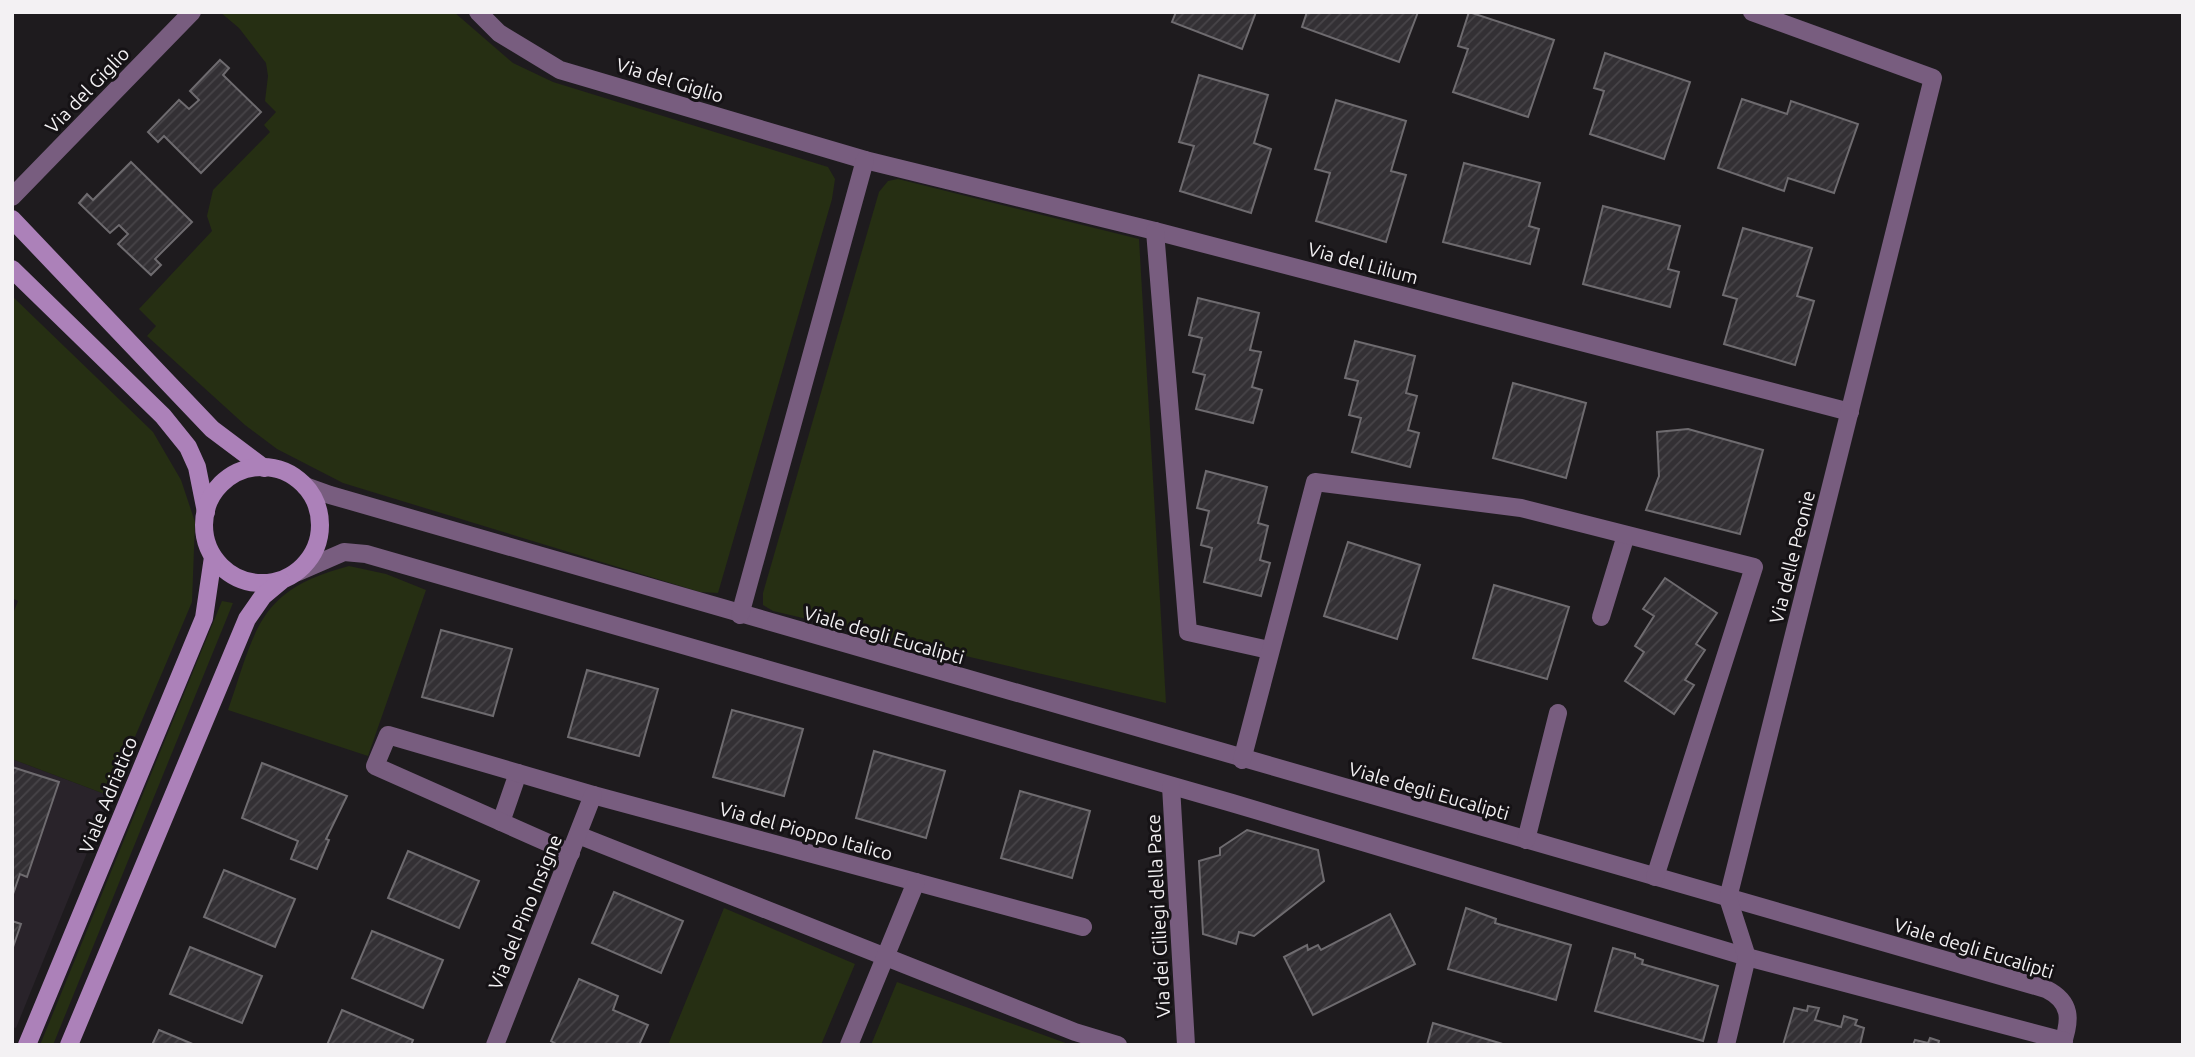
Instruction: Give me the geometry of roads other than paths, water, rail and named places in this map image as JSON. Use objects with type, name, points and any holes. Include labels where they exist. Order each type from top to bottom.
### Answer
[{"type":"street","name":"Via del Giglio","points":[[12,197],[192,12]]},
{"type":"street","name":"Via del Giglio","points":[[478,12],[499,33],[560,70],[865,160]]},
{"type":"street","name":"Via delle Peonie","points":[[1728,898],[1933,78],[1752,12]]},
{"type":"street","name":"Via del Lilium","points":[[865,160],[1155,231],[1850,412]]},
{"type":"street","points":[[740,615],[865,160]]},
{"type":"street","points":[[12,219],[212,429],[264,468]]},
{"type":"street","points":[[1155,231],[1188,632],[1269,650]]},
{"type":"street","points":[[12,269],[163,416],[188,447],[199,474],[206,512],[205,540],[212,557],[225,571],[242,581],[261,584],[281,581]]},
{"type":"street","points":[[69,1045],[247,619],[263,596],[281,581],[298,572],[311,557],[319,540],[321,520],[316,501],[305,485],[290,473],[252,467],[226,479],[213,493],[206,512]]},
{"type":"street","points":[[1242,760],[1315,482],[1521,508],[1754,567],[1655,877]]},
{"type":"street","name":"Viale degli Eucalipti","points":[[298,572],[344,552],[366,554],[1171,786],[1747,957],[2063,1043],[2070,1018],[2060,997],[2046,989],[740,615],[305,485]]},
{"type":"street","points":[[1601,617],[1626,535]]},
{"type":"street","name":"Viale Adriatico","points":[[27,1045],[204,618],[212,557]]},
{"type":"street","points":[[1526,840],[1558,713]]},
{"type":"street","name":"Via del Pioppo Italico","points":[[571,853],[375,766],[388,735],[593,795],[1083,927]]},
{"type":"street","points":[[501,822],[518,773]]},
{"type":"street","name":"Via dei Ciliegi della Pace","points":[[1171,786],[1186,1045]]},
{"type":"street","name":"Via del Pino Insigne","points":[[495,1045],[593,795]]},
{"type":"street","points":[[578,835],[1076,1032],[1118,1045]]},
{"type":"street","points":[[849,1045],[916,882]]},
{"type":"street","points":[[1726,1045],[1747,957],[1728,898]]}]
